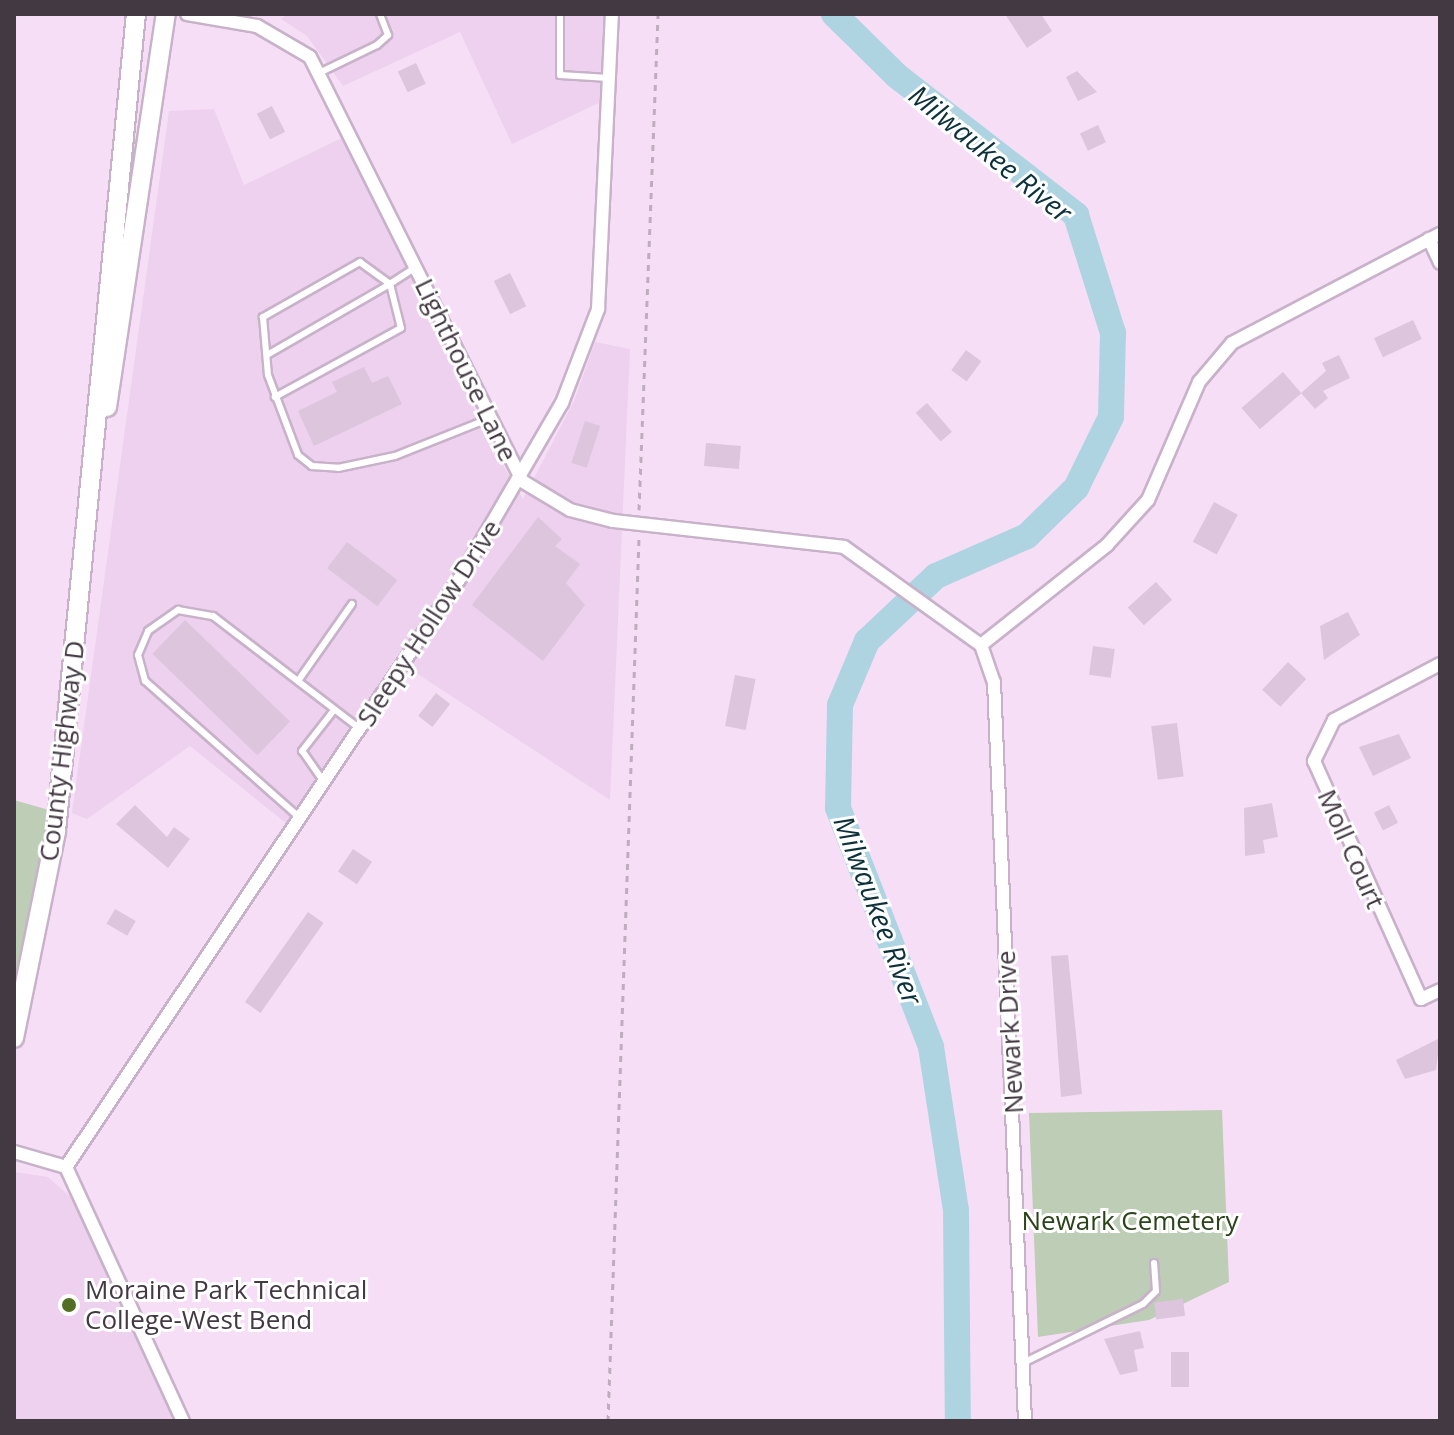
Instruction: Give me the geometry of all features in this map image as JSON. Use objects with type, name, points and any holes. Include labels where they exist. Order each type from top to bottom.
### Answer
[{"type":"main road","name":"County Highway D","points":[[14,1038],[56,831],[136,14]]},
{"type":"main road","name":"County Highway D","points":[[94,461],[114,379],[166,14]]},
{"type":"street","name":"Lighthouse Lane","points":[[187,14],[257,26],[310,57],[416,267],[488,419],[522,481],[570,510],[639,526],[804,537],[844,547],[894,579],[981,645]]},
{"type":"street","name":"Sleepy Hollow Drive","points":[[66,1167],[522,481],[598,309],[612,14]]},
{"type":"street","points":[[981,645],[1107,545],[1148,500],[1199,382],[1232,343],[1434,237],[1440,263]]},
{"type":"street","name":"Newark Drive","points":[[981,645],[994,682],[1025,1421]]},
{"type":"street","name":"Moll Court","points":[[1440,664],[1334,720],[1314,761],[1421,999],[1440,990]]},
{"type":"street","points":[[14,1152],[66,1167],[183,1421]]},
{"type":"lane","points":[[319,73],[388,35],[380,14]]},
{"type":"lane","points":[[560,14],[560,75],[609,78]]},
{"type":"lane","points":[[275,397],[401,328],[390,284],[360,262],[263,317],[275,397],[298,455],[312,466],[395,456],[488,419]]},
{"type":"lane","points":[[267,355],[416,267]]},
{"type":"lane","points":[[298,681],[352,604]]},
{"type":"lane","points":[[300,818],[145,681],[138,655],[163,618],[199,610],[360,729]]},
{"type":"lane","points":[[324,782],[302,751],[334,710]]},
{"type":"lane","points":[[1023,1363],[1143,1304],[1156,1291],[1154,1263]]},
{"type":"path","points":[[608,1421],[658,14]]},
{"type":"shaded area","points":[[287,14],[606,14],[603,101],[512,144],[460,32],[343,86],[307,36],[281,19]]},
{"type":"shaded area","points":[[214,109],[244,185],[348,135],[490,443],[523,499],[574,401],[595,342],[630,349],[610,800],[395,659],[287,824],[190,746],[87,819],[72,813],[169,111]]},
{"type":"shaded area","name":"Moraine Park Technical College-West Bend","points":[[14,1172],[48,1177],[74,1200],[177,1421],[14,1421]]},
{"type":"green space","points":[[14,800],[49,810],[14,995]]},
{"type":"green space","name":"Newark Cemetery","points":[[1222,1110],[1229,1282],[1149,1320],[1038,1337],[1029,1113]]},
{"type":"building","points":[[1005,14],[1041,14],[1052,31],[1027,48]]},
{"type":"building","points":[[416,63],[426,84],[408,92],[398,71]]},
{"type":"building","points":[[1077,71],[1097,92],[1078,101],[1066,77]]},
{"type":"building","points":[[272,106],[285,132],[270,140],[257,114]]},
{"type":"building","points":[[1098,125],[1106,142],[1088,151],[1080,133]]},
{"type":"building","points":[[510,273],[526,306],[510,314],[494,281]]},
{"type":"building","points":[[1413,320],[1422,339],[1383,357],[1374,338]]},
{"type":"building","points":[[966,350],[981,361],[967,381],[951,370]]},
{"type":"building","points":[[1339,355],[1350,378],[1323,391],[1328,398],[1315,409],[1301,393],[1326,371],[1322,363]]},
{"type":"building","points":[[364,367],[372,383],[388,376],[402,404],[314,446],[298,411],[337,392],[332,382]]},
{"type":"building","points":[[1283,372],[1301,393],[1260,429],[1241,408]]},
{"type":"building","points":[[927,403],[952,432],[941,442],[916,413]]},
{"type":"building","points":[[585,421],[600,426],[587,468],[571,463]]},
{"type":"building","points":[[706,443],[741,446],[739,469],[704,466]]},
{"type":"building","points":[[1214,502],[1238,515],[1217,554],[1193,542]]},
{"type":"building","points":[[538,517],[562,539],[555,546],[580,564],[566,583],[585,605],[543,661],[472,605]]},
{"type":"building","points":[[347,542],[397,580],[377,606],[327,568]]},
{"type":"building","points":[[1156,582],[1172,600],[1144,625],[1128,607]]},
{"type":"building","points":[[1348,612],[1360,635],[1324,660],[1320,626]]},
{"type":"building","points":[[185,620],[290,721],[257,755],[152,654]]},
{"type":"building","points":[[1093,646],[1115,649],[1111,678],[1089,675]]},
{"type":"building","points":[[1288,662],[1306,679],[1280,707],[1262,690]]},
{"type":"building","points":[[735,675],[756,679],[746,730],[725,726]]},
{"type":"building","points":[[436,693],[450,704],[432,727],[418,716]]},
{"type":"building","points":[[1177,723],[1184,777],[1158,780],[1151,726]]},
{"type":"building","points":[[1399,734],[1411,758],[1373,776],[1359,747]]},
{"type":"building","points":[[1272,803],[1278,837],[1263,840],[1265,853],[1245,856],[1244,808]]},
{"type":"building","points":[[135,805],[167,837],[174,827],[190,839],[168,868],[116,824]]},
{"type":"building","points":[[1389,805],[1398,823],[1383,831],[1374,813]]},
{"type":"building","points":[[353,849],[372,862],[357,884],[338,871]]},
{"type":"building","points":[[115,909],[136,921],[127,936],[106,924]]},
{"type":"building","points":[[308,912],[324,923],[260,1013],[245,1002]]},
{"type":"building","points":[[1068,955],[1082,1094],[1061,1097],[1051,956]]},
{"type":"building","points":[[1440,1038],[1436,1070],[1405,1079],[1396,1060]]},
{"type":"building","points":[[1183,1299],[1185,1316],[1156,1319],[1154,1303]]},
{"type":"building","points":[[1140,1331],[1144,1348],[1134,1350],[1138,1371],[1120,1375],[1104,1339]]},
{"type":"building","points":[[1171,1352],[1189,1352],[1189,1387],[1171,1387]]},
{"type":"waterway","name":"Milwaukee River","points":[[834,14],[897,76],[1076,215],[1113,333],[1111,417],[1076,488],[1027,536],[936,576],[867,641],[840,705],[838,808],[931,1047],[956,1210],[958,1421]]},
{"type":"place","name":"Moraine Park Technical College-West Bend","points":[[69,1305]]}]
